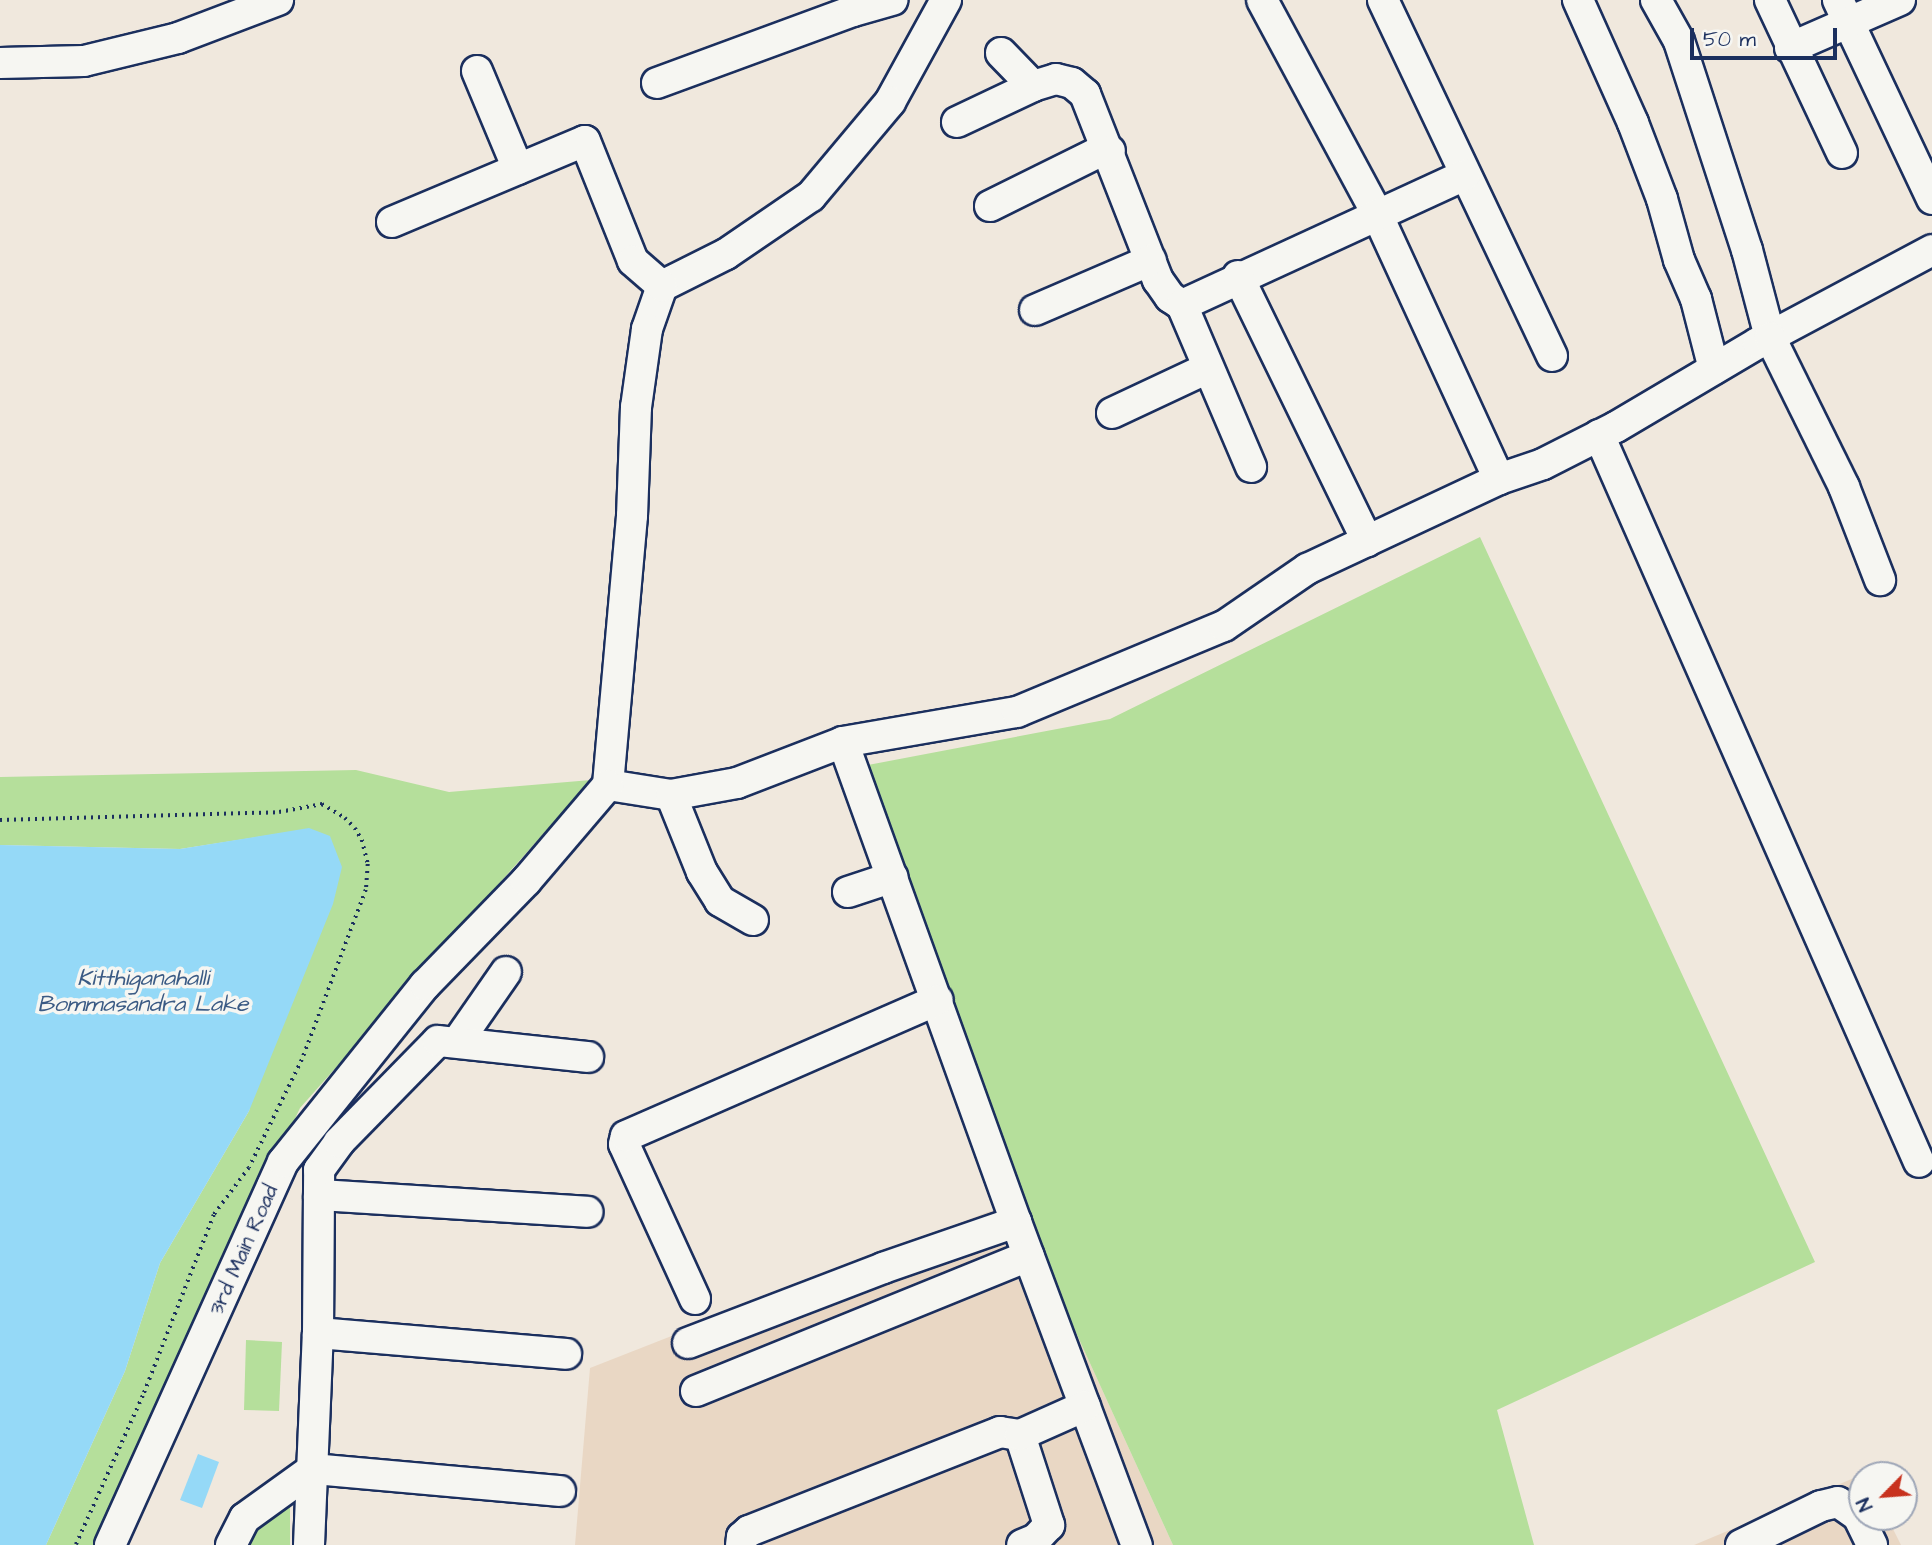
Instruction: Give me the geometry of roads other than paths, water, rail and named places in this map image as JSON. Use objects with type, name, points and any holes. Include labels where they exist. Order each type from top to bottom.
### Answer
[{"type":"street","points":[[0,63],[84,61],[178,38],[227,9],[278,0]]},
{"type":"street","points":[[657,83],[853,11],[892,0]]},
{"type":"street","points":[[946,0],[890,102],[811,196],[726,254],[662,286],[647,328],[636,407],[632,516],[608,785],[671,795],[737,783],[843,741],[1017,712],[1224,626],[1307,569],[1499,479],[1543,464],[1932,250]]},
{"type":"street","points":[[1262,0],[1377,214],[1499,479]]},
{"type":"street","points":[[1383,0],[1552,356]]},
{"type":"street","points":[[1578,0],[1633,122],[1662,199],[1679,260],[1696,299],[1714,369]]},
{"type":"street","points":[[1656,0],[1679,41],[1747,250],[1770,337],[1844,487],[1880,580]]},
{"type":"street","points":[[1770,0],[1790,48],[1842,153]]},
{"type":"street","points":[[1790,48],[1844,11],[1900,0]]},
{"type":"street","points":[[1844,11],[1932,199]]},
{"type":"street","points":[[1001,53],[1033,86]]},
{"type":"street","points":[[396,231],[531,186],[538,179],[477,71]]},
{"type":"street","points":[[957,122],[1033,86],[1056,79],[1072,83],[1085,94],[1110,151],[1151,260],[1170,298],[1182,305],[1251,467]]},
{"type":"street","points":[[529,164],[585,141],[633,261],[662,286]]},
{"type":"street","points":[[990,206],[1097,153],[1110,151]]},
{"type":"street","points":[[1182,305],[1238,276],[1465,175]]},
{"type":"street","points":[[1035,310],[1151,260]]},
{"type":"street","points":[[1238,276],[1367,541]]},
{"type":"street","points":[[1112,412],[1208,368]]},
{"type":"street","points":[[1599,435],[1919,1162]]},
{"type":"street","points":[[843,741],[1016,1222],[1137,1545]]},
{"type":"street","name":"3rd Main Road","points":[[110,1545],[283,1162],[425,985],[526,881],[608,785]]},
{"type":"street","points":[[671,795],[702,872],[720,901],[752,920]]},
{"type":"street","points":[[848,892],[893,877]]},
{"type":"street","points":[[458,1041],[506,972]]},
{"type":"street","points":[[695,1299],[624,1144],[626,1136],[938,1000]]},
{"type":"street","points":[[309,1545],[318,1333],[319,1170],[339,1142],[438,1041],[458,1041],[588,1057]]},
{"type":"street","points":[[318,1195],[587,1212]]},
{"type":"street","points":[[688,1343],[883,1268],[1016,1222]]},
{"type":"street","points":[[696,1391],[1029,1256]]},
{"type":"street","points":[[318,1333],[566,1353]]},
{"type":"street","points":[[741,1545],[742,1537],[749,1531],[1000,1432],[1020,1435],[1085,1406]]},
{"type":"street","points":[[1020,1435],[1049,1525],[1036,1539],[1022,1545]]},
{"type":"street","points":[[231,1545],[245,1518],[313,1469],[560,1491]]},
{"type":"street","points":[[1741,1545],[1821,1506],[1838,1502],[1858,1516],[1872,1545]]},
{"type":"water","name":"Kitthiganahalli Bommasandra Lake","points":[[309,828],[330,836],[342,867],[333,904],[249,1111],[160,1263],[125,1371],[46,1545],[0,1545],[0,845],[180,849]]},
{"type":"water","points":[[198,1454],[219,1462],[202,1508],[180,1500]]}]
